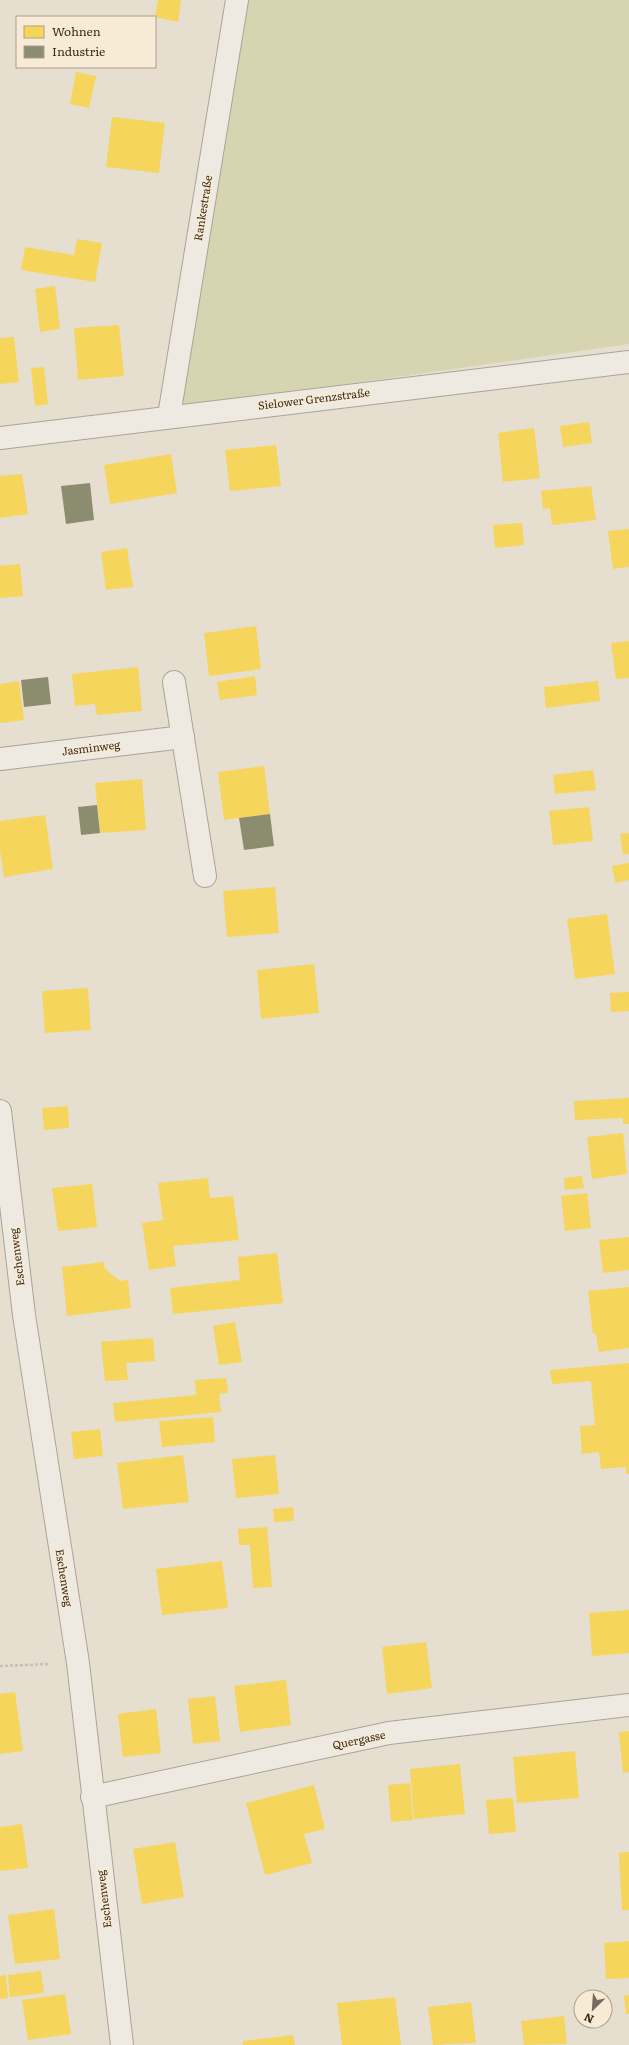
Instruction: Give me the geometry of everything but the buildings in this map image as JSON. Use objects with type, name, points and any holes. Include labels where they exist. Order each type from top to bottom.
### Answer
[{"type":"street","name":"Rankestraße","points":[[168,416],[237,0]]},
{"type":"street","name":"Sielower Grenzstraße","points":[[0,438],[168,416],[629,362]]},
{"type":"street","points":[[174,682],[205,876]]},
{"type":"street","name":"Jasminweg","points":[[0,759],[183,737]]},
{"type":"street","name":"Eschenweg","points":[[0,1111],[24,1315],[78,1663],[92,1797],[122,2045]]},
{"type":"street","name":"Quergasse","points":[[92,1797],[389,1733],[629,1705]]},
{"type":"path","points":[[0,1666],[78,1663]]},
{"type":"shaded area","points":[[243,0],[629,0],[629,344],[179,408]]}]
